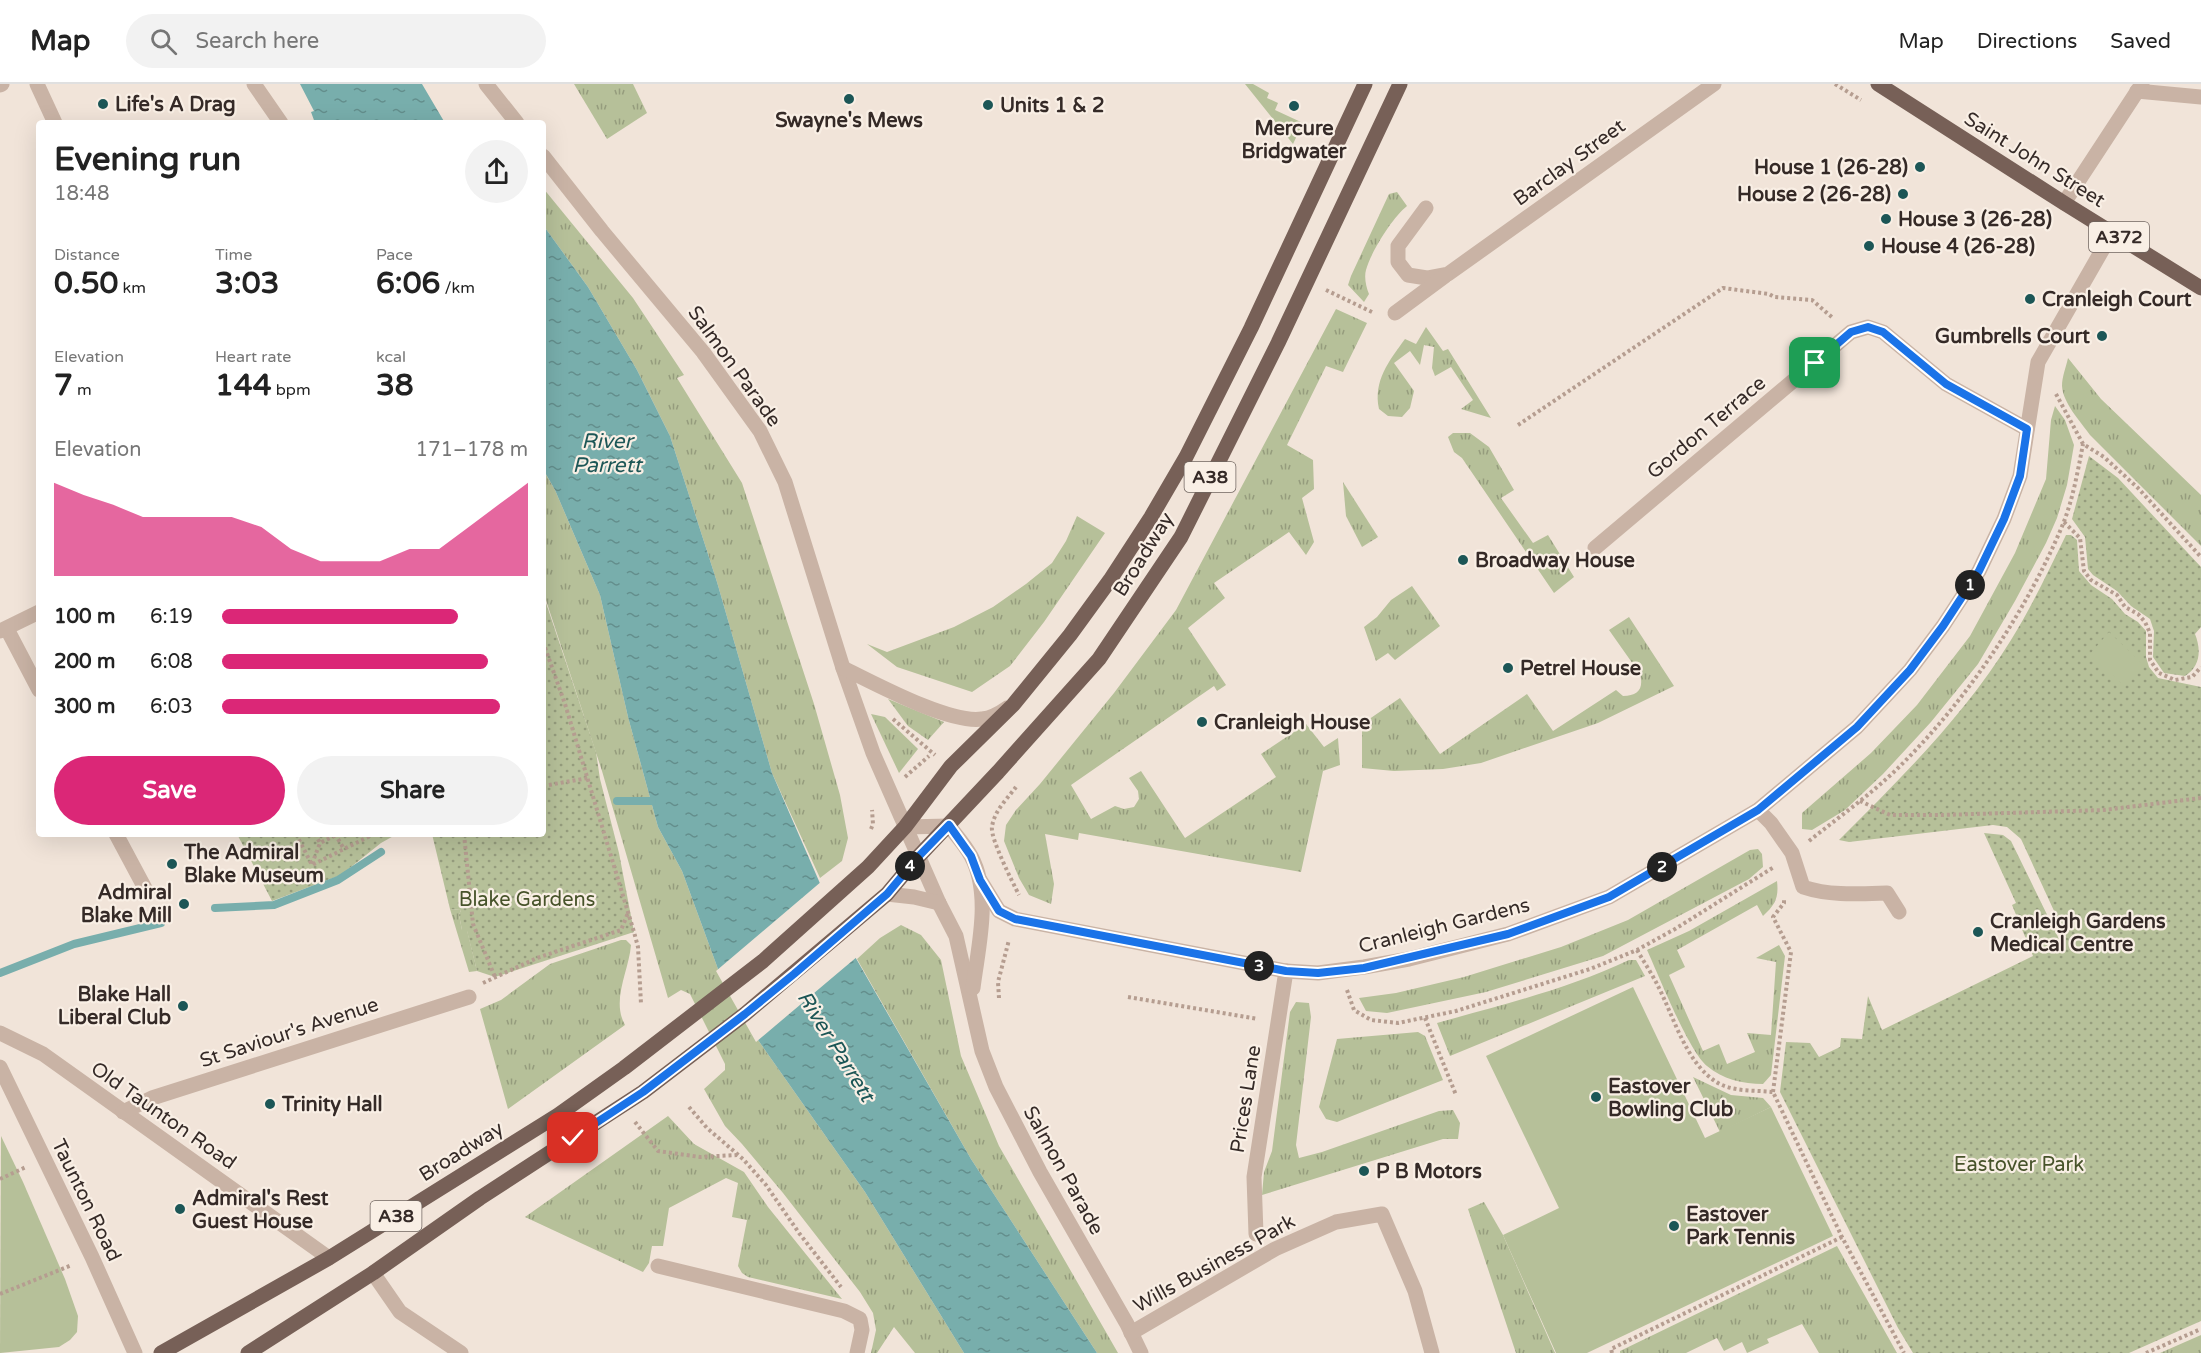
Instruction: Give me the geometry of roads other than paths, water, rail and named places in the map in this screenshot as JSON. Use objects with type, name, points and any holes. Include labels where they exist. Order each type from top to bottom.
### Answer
[{"type":"main road","name":"Broadway","points":[[161,1353],[329,1258],[558,1114],[624,1068],[763,961],[867,867],[905,827],[951,766],[1013,705],[1070,635],[1110,580],[1186,458],[1251,328],[1365,84]]},
{"type":"main road","name":"Broadway","points":[[887,894],[1098,659],[1181,537],[1307,281],[1400,84]]},
{"type":"main road","name":"Saint John Street","points":[[1878,84],[2201,288]]},
{"type":"main road","name":"A38","points":[[248,1353],[373,1273],[480,1198],[643,1092],[745,1014],[887,894]]},
{"type":"street","points":[[37,84],[54,120]]},
{"type":"street","points":[[254,84],[279,120]]},
{"type":"street","points":[[486,84],[515,120]]},
{"type":"street","name":"Barclay Street","points":[[1387,315],[1714,84]]},
{"type":"street","points":[[2064,203],[2139,88],[2192,98],[2201,97]]},
{"type":"street","name":"Salmon Parade","points":[[546,160],[703,352],[760,431],[785,482],[843,668],[873,753],[918,857],[956,936],[972,998],[982,1051],[996,1087],[1040,1172],[1141,1353]]},
{"type":"street","points":[[1426,208],[1398,246],[1398,262],[1408,275],[1427,278],[1448,274]]},
{"type":"street","name":"Cranleigh Gardens","points":[[980,880],[999,911],[1015,919],[1286,971],[1318,973],[1364,968],[1508,934],[1609,897],[1758,810],[1857,727],[1910,670],[1943,626],[1979,571],[2004,519],[2020,476],[2038,362],[2112,233]]},
{"type":"street","name":"Gordon Terrace","points":[[1594,548],[1851,332],[1868,327],[1883,332],[1946,384],[2027,429]]},
{"type":"street","points":[[36,614],[4,630],[36,685]]},
{"type":"street","points":[[843,668],[917,703],[962,717],[981,719],[999,714],[1013,705]]},
{"type":"street","points":[[1758,810],[1792,853],[1803,887],[1819,892],[1845,895],[1887,893],[1899,912]]},
{"type":"street","points":[[905,827],[949,825]]},
{"type":"street","name":"Salmon Parade","points":[[949,825],[971,856],[980,880],[982,912],[972,998]]},
{"type":"street","points":[[118,837],[147,892]]},
{"type":"street","points":[[887,894],[939,903]]},
{"type":"street","name":"Prices Lane","points":[[1256,1234],[1254,1177],[1286,971]]},
{"type":"street","name":"St Saviour's Avenue","points":[[123,1112],[152,1098],[469,997]]},
{"type":"street","name":"Old Taunton Road","points":[[0,1032],[43,1054],[329,1258]]},
{"type":"street","name":"Taunton Road","points":[[0,1067],[6,1094],[44,1159],[92,1257],[135,1353]]},
{"type":"street","name":"Wills Business Park","points":[[1131,1333],[1275,1249],[1336,1222],[1382,1214],[1415,1291],[1432,1353]]},
{"type":"street","points":[[658,1266],[844,1311],[860,1318],[862,1330],[857,1353]]},
{"type":"street","points":[[373,1273],[400,1312],[461,1353]]},
{"type":"water","points":[[300,84],[422,84],[443,120],[314,120],[311,112],[314,111]]},
{"type":"water","name":"River Parrett","points":[[546,229],[588,287],[637,370],[670,436],[717,582],[772,773],[842,934],[971,1159],[1097,1353],[964,1353],[865,1192],[758,1040],[718,969],[682,871],[658,827],[628,717],[600,595],[546,474]]},
{"type":"waterway","points":[[617,801],[652,801]]},
{"type":"waterway","points":[[215,908],[274,905],[338,880],[381,852]]},
{"type":"waterway","points":[[0,973],[74,944],[161,923]]},
{"type":"place","name":"Swayne's Mews","points":[[849,99]]},
{"type":"place","name":"Life's A Drag","points":[[103,104]]},
{"type":"place","name":"Units 1 & 2","points":[[988,105]]},
{"type":"place","name":"Mercure Bridgwater","points":[[1294,106]]},
{"type":"place","name":"House 1 (26-28)","points":[[1920,167]]},
{"type":"place","name":"House 2 (26-28)","points":[[1903,194]]},
{"type":"place","name":"House 3 (26-28)","points":[[1886,219]]},
{"type":"place","name":"House 4 (26-28)","points":[[1869,246]]},
{"type":"place","name":"Cranleigh Court","points":[[2030,299]]},
{"type":"place","name":"Gumbrells Court","points":[[2102,336]]},
{"type":"place","name":"Broadway House","points":[[1463,560]]},
{"type":"place","name":"Petrel House","points":[[1508,668]]},
{"type":"place","name":"Cranleigh House","points":[[1202,722]]},
{"type":"place","name":"The Admiral Blake Museum","points":[[172,864]]},
{"type":"place","name":"Admiral Blake Mill","points":[[184,904]]},
{"type":"place","name":"Cranleigh Gardens Medical Centre","points":[[1978,932]]},
{"type":"place","name":"Blake Hall Liberal Club","points":[[183,1006]]},
{"type":"place","name":"Eastover Bowling Club","points":[[1596,1097]]},
{"type":"place","name":"Trinity Hall","points":[[270,1104]]},
{"type":"place","name":"P B Motors","points":[[1364,1171]]},
{"type":"place","name":"Admiral's Rest Guest House","points":[[180,1209]]},
{"type":"place","name":"Eastover Park Tennis","points":[[1674,1226]]},
{"type":"park label","name":"Blake Gardens","points":[[527,899]]},
{"type":"park label","name":"Eastover Park","points":[[2019,1164]]}]
